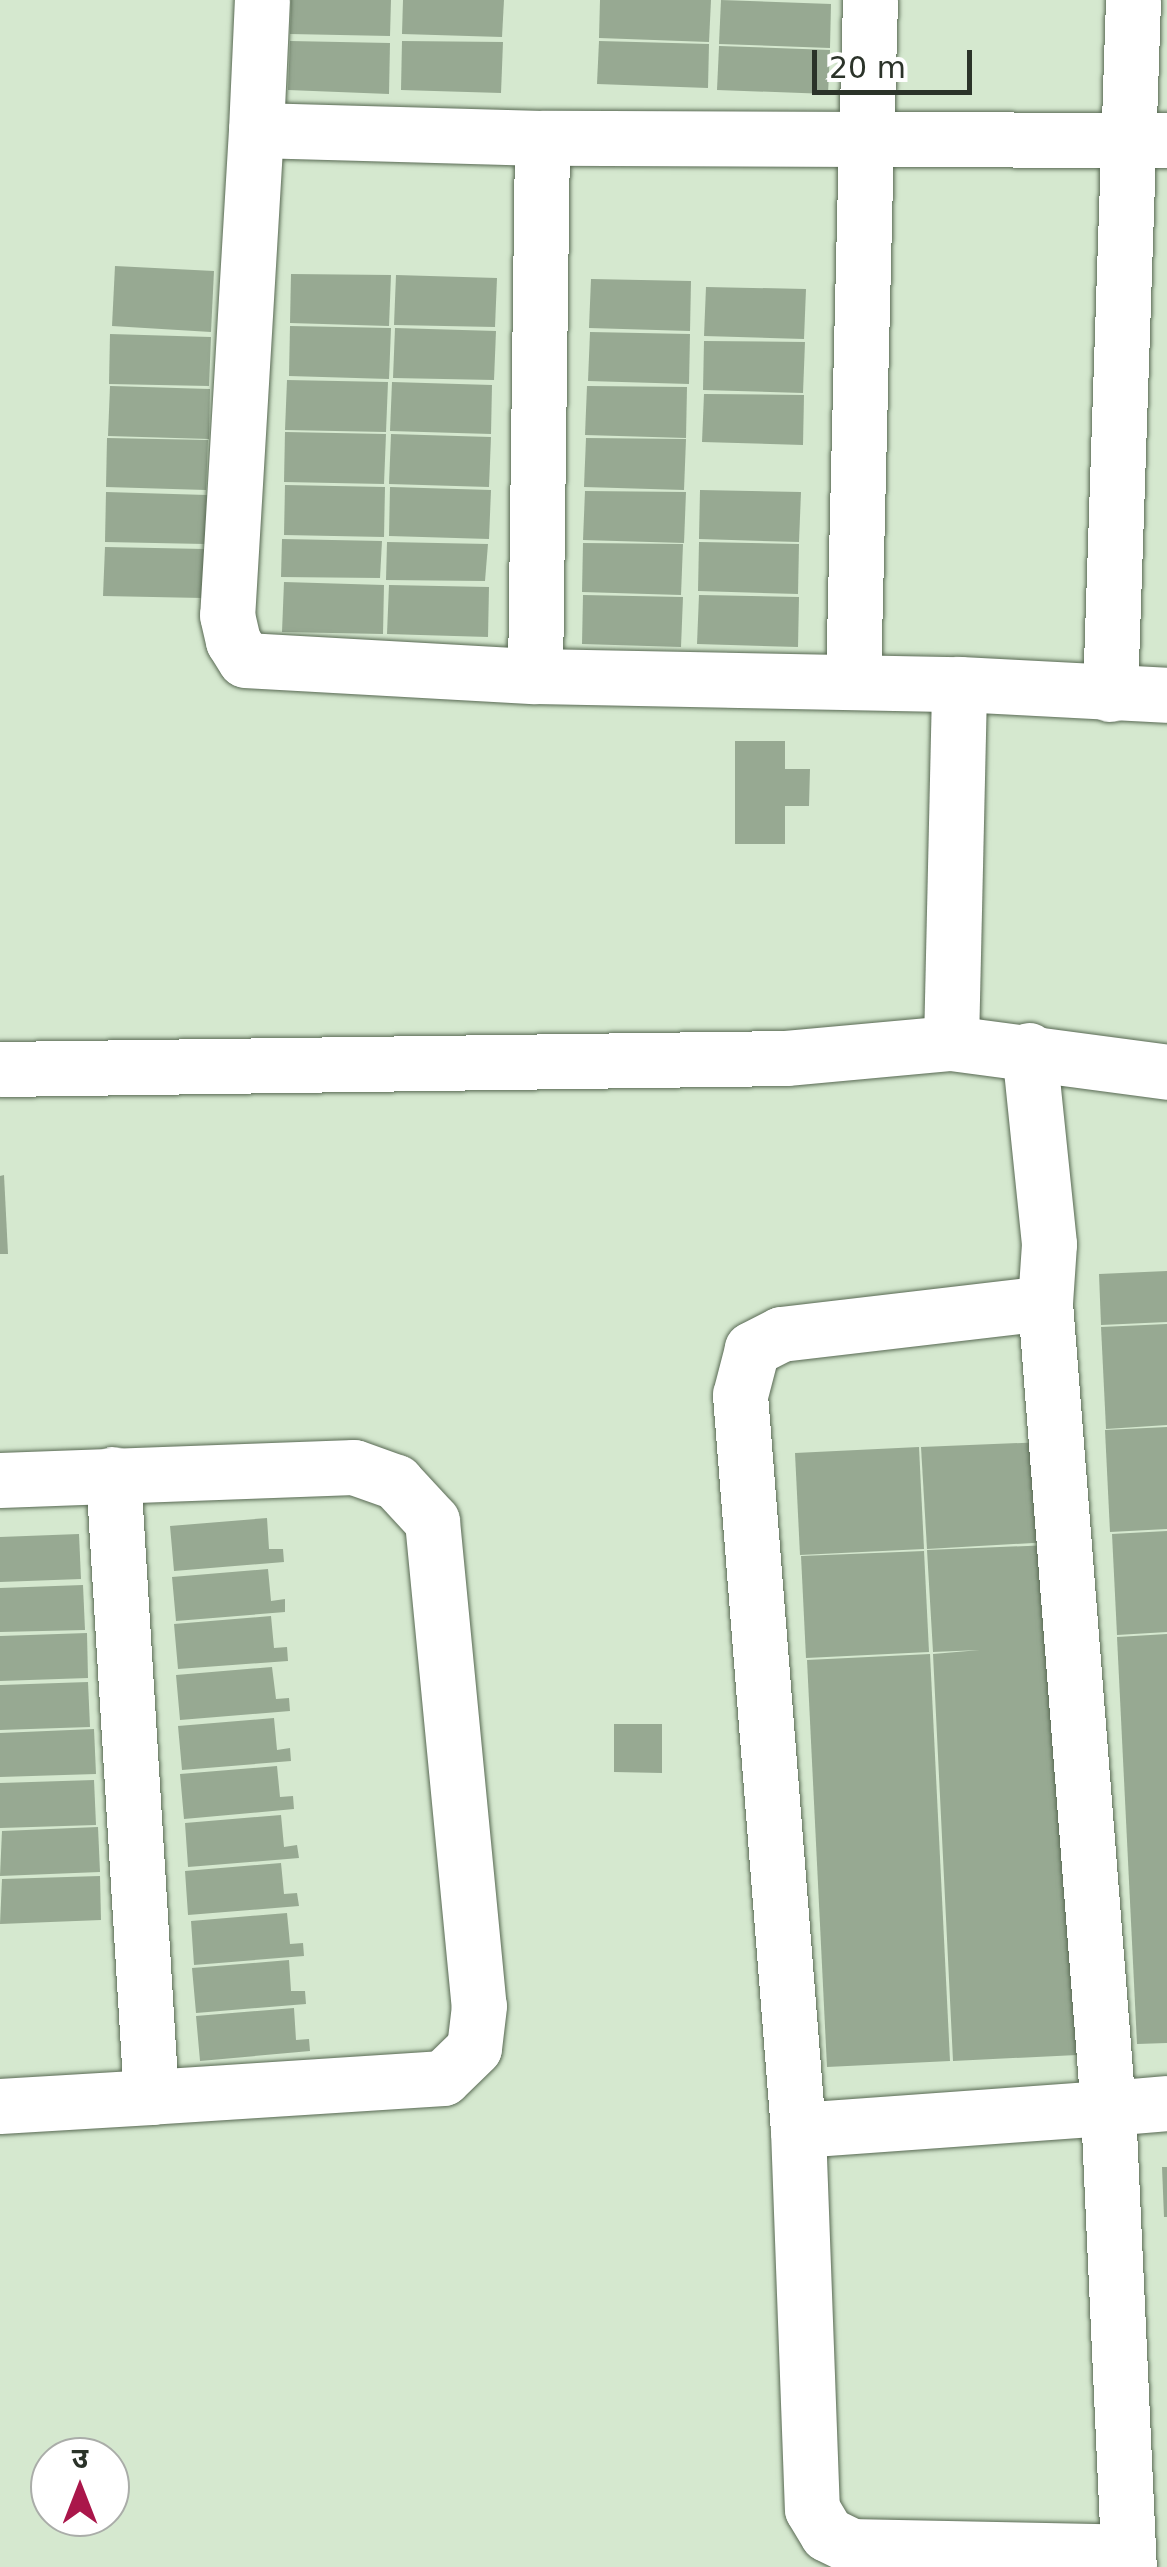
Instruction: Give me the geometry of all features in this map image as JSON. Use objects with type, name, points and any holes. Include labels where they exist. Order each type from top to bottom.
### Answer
[{"type":"street","points":[[262,0],[226,615],[244,660],[535,676],[959,684],[1167,694]]},
{"type":"street","points":[[853,682],[870,0]]},
{"type":"street","points":[[1110,694],[1148,139],[1133,0]]},
{"type":"street","points":[[256,130],[542,138],[1148,139]]},
{"type":"street","points":[[535,676],[542,138]]},
{"type":"street","points":[[950,1043],[959,684]]},
{"type":"street","points":[[0,1069],[786,1058],[950,1043],[1029,1050],[1167,1072]]},
{"type":"street","points":[[1029,1050],[1049,1244],[1045,1303],[1108,2108],[1129,2559],[852,2546],[827,2534],[812,2508],[798,2130],[740,1395],[752,1349],[781,1334],[1045,1303]]},
{"type":"street","points":[[0,1480],[354,1467],[396,1482],[432,1521],[478,2006],[474,2048],[442,2078],[0,2106]]},
{"type":"street","points":[[113,1474],[151,2097]]},
{"type":"street","points":[[798,2130],[1167,2103]]},
{"type":"building","points":[[291,0],[391,0],[390,36],[290,34]]},
{"type":"building","points":[[403,0],[504,0],[502,37],[402,34]]},
{"type":"building","points":[[600,0],[711,0],[709,42],[599,38]]},
{"type":"building","points":[[721,0],[831,4],[830,48],[719,44]]},
{"type":"building","points":[[290,41],[390,43],[389,94],[288,90]]},
{"type":"building","points":[[402,41],[503,42],[501,93],[401,90]]},
{"type":"building","points":[[599,41],[709,44],[708,88],[597,84]]},
{"type":"building","points":[[719,46],[830,50],[828,94],[717,90]]},
{"type":"building","points":[[115,266],[214,271],[211,332],[112,326]]},
{"type":"building","points":[[291,274],[391,275],[389,326],[290,323]]},
{"type":"building","points":[[396,275],[497,278],[495,327],[394,325]]},
{"type":"building","points":[[591,279],[691,281],[690,331],[589,328]]},
{"type":"building","points":[[706,287],[806,289],[804,339],[704,336]]},
{"type":"building","points":[[290,326],[391,328],[389,379],[289,376]]},
{"type":"building","points":[[395,328],[496,331],[494,380],[393,378]]},
{"type":"building","points":[[590,332],[690,334],[689,384],[588,381]]},
{"type":"building","points":[[110,334],[211,337],[209,386],[109,384]]},
{"type":"building","points":[[704,341],[805,342],[803,393],[703,390]]},
{"type":"building","points":[[287,380],[388,382],[386,432],[285,430]]},
{"type":"building","points":[[392,382],[492,385],[491,434],[390,431]]},
{"type":"building","points":[[110,386],[210,389],[209,439],[108,436]]},
{"type":"building","points":[[587,386],[687,387],[686,438],[585,435]]},
{"type":"building","points":[[704,394],[804,395],[803,445],[702,442]]},
{"type":"building","points":[[285,432],[386,434],[384,484],[284,482]]},
{"type":"building","points":[[391,434],[491,437],[489,487],[389,484]]},
{"type":"building","points":[[107,438],[208,440],[206,490],[106,487]]},
{"type":"building","points":[[586,438],[686,439],[684,490],[584,487]]},
{"type":"building","points":[[285,485],[385,487],[384,537],[284,535]]},
{"type":"building","points":[[390,487],[491,490],[489,539],[389,536]]},
{"type":"building","points":[[700,490],[801,492],[799,542],[699,539]]},
{"type":"building","points":[[585,491],[686,492],[684,543],[583,540]]},
{"type":"building","points":[[106,492],[207,495],[205,544],[105,542]]},
{"type":"building","points":[[282,539],[382,541],[380,578],[281,577]]},
{"type":"building","points":[[387,542],[488,544],[485,581],[386,580]]},
{"type":"building","points":[[699,542],[799,544],[798,594],[698,591]]},
{"type":"building","points":[[583,543],[683,544],[681,595],[582,592]]},
{"type":"building","points":[[105,547],[205,549],[203,598],[103,596]]},
{"type":"building","points":[[284,582],[384,585],[383,634],[282,632]]},
{"type":"building","points":[[389,585],[489,587],[488,637],[387,634]]},
{"type":"building","points":[[583,595],[683,597],[681,647],[582,644]]},
{"type":"building","points":[[699,595],[799,597],[798,647],[697,644]]},
{"type":"building","points":[[735,741],[785,741],[785,769],[810,769],[809,806],[785,806],[785,844],[735,844]]},
{"type":"building","points":[[4,1175],[8,1254],[0,1254],[0,1176]]},
{"type":"building","points":[[1167,1271],[1167,1322],[1101,1325],[1099,1274]]},
{"type":"building","points":[[1167,1324],[1167,1425],[1106,1429],[1101,1327]]},
{"type":"building","points":[[1167,1427],[1167,1529],[1110,1532],[1105,1430]]},
{"type":"building","points":[[1045,1442],[1050,1542],[927,1549],[921,1447]]},
{"type":"building","points":[[919,1447],[924,1549],[800,1555],[795,1453]]},
{"type":"building","points":[[267,1518],[269,1549],[283,1549],[284,1562],[174,1571],[170,1526]]},
{"type":"building","points":[[1167,1531],[1167,1632],[1117,1635],[1112,1534]]},
{"type":"building","points":[[79,1534],[81,1579],[0,1582],[0,1537]]},
{"type":"building","points":[[1050,1545],[1077,2055],[953,2061],[933,1654],[980,1650],[933,1652],[927,1550]]},
{"type":"building","points":[[924,1551],[929,1652],[806,1658],[801,1556]]},
{"type":"building","points":[[268,1569],[271,1601],[285,1599],[285,1612],[176,1621],[172,1577]]},
{"type":"building","points":[[83,1585],[85,1630],[0,1632],[0,1588]]},
{"type":"building","points":[[271,1616],[274,1648],[287,1647],[288,1661],[178,1669],[174,1624]]},
{"type":"building","points":[[87,1633],[88,1678],[0,1681],[0,1636]]},
{"type":"building","points":[[1167,1634],[1167,2043],[1137,2044],[1117,1637]]},
{"type":"building","points":[[930,1654],[950,2061],[827,2067],[807,1660]]},
{"type":"building","points":[[272,1667],[276,1699],[289,1698],[290,1711],[180,1720],[176,1675]]},
{"type":"building","points":[[88,1682],[90,1727],[0,1730],[0,1685]]},
{"type":"building","points":[[274,1718],[277,1750],[290,1748],[291,1761],[182,1770],[178,1726]]},
{"type":"building","points":[[614,1724],[662,1724],[662,1773],[614,1772]]},
{"type":"building","points":[[94,1729],[96,1774],[0,1777],[0,1733]]},
{"type":"building","points":[[277,1766],[280,1797],[293,1796],[294,1809],[184,1819],[180,1774]]},
{"type":"building","points":[[94,1780],[96,1825],[0,1828],[0,1783]]},
{"type":"building","points":[[281,1815],[284,1847],[297,1845],[299,1858],[188,1867],[185,1823]]},
{"type":"building","points":[[98,1827],[100,1872],[0,1876],[2,1831]]},
{"type":"building","points":[[281,1863],[284,1894],[297,1893],[299,1906],[188,1915],[185,1871]]},
{"type":"building","points":[[100,1876],[101,1920],[0,1924],[2,1879]]},
{"type":"building","points":[[287,1913],[290,1944],[303,1943],[304,1956],[194,1965],[191,1921]]},
{"type":"building","points":[[289,1960],[291,1991],[305,1991],[306,2004],[196,2013],[192,1968]]},
{"type":"building","points":[[294,2008],[296,2040],[309,2039],[310,2051],[200,2061],[196,2016]]},
{"type":"building","points":[[1162,2167],[1167,2167],[1167,2217],[1164,2217]]}]
